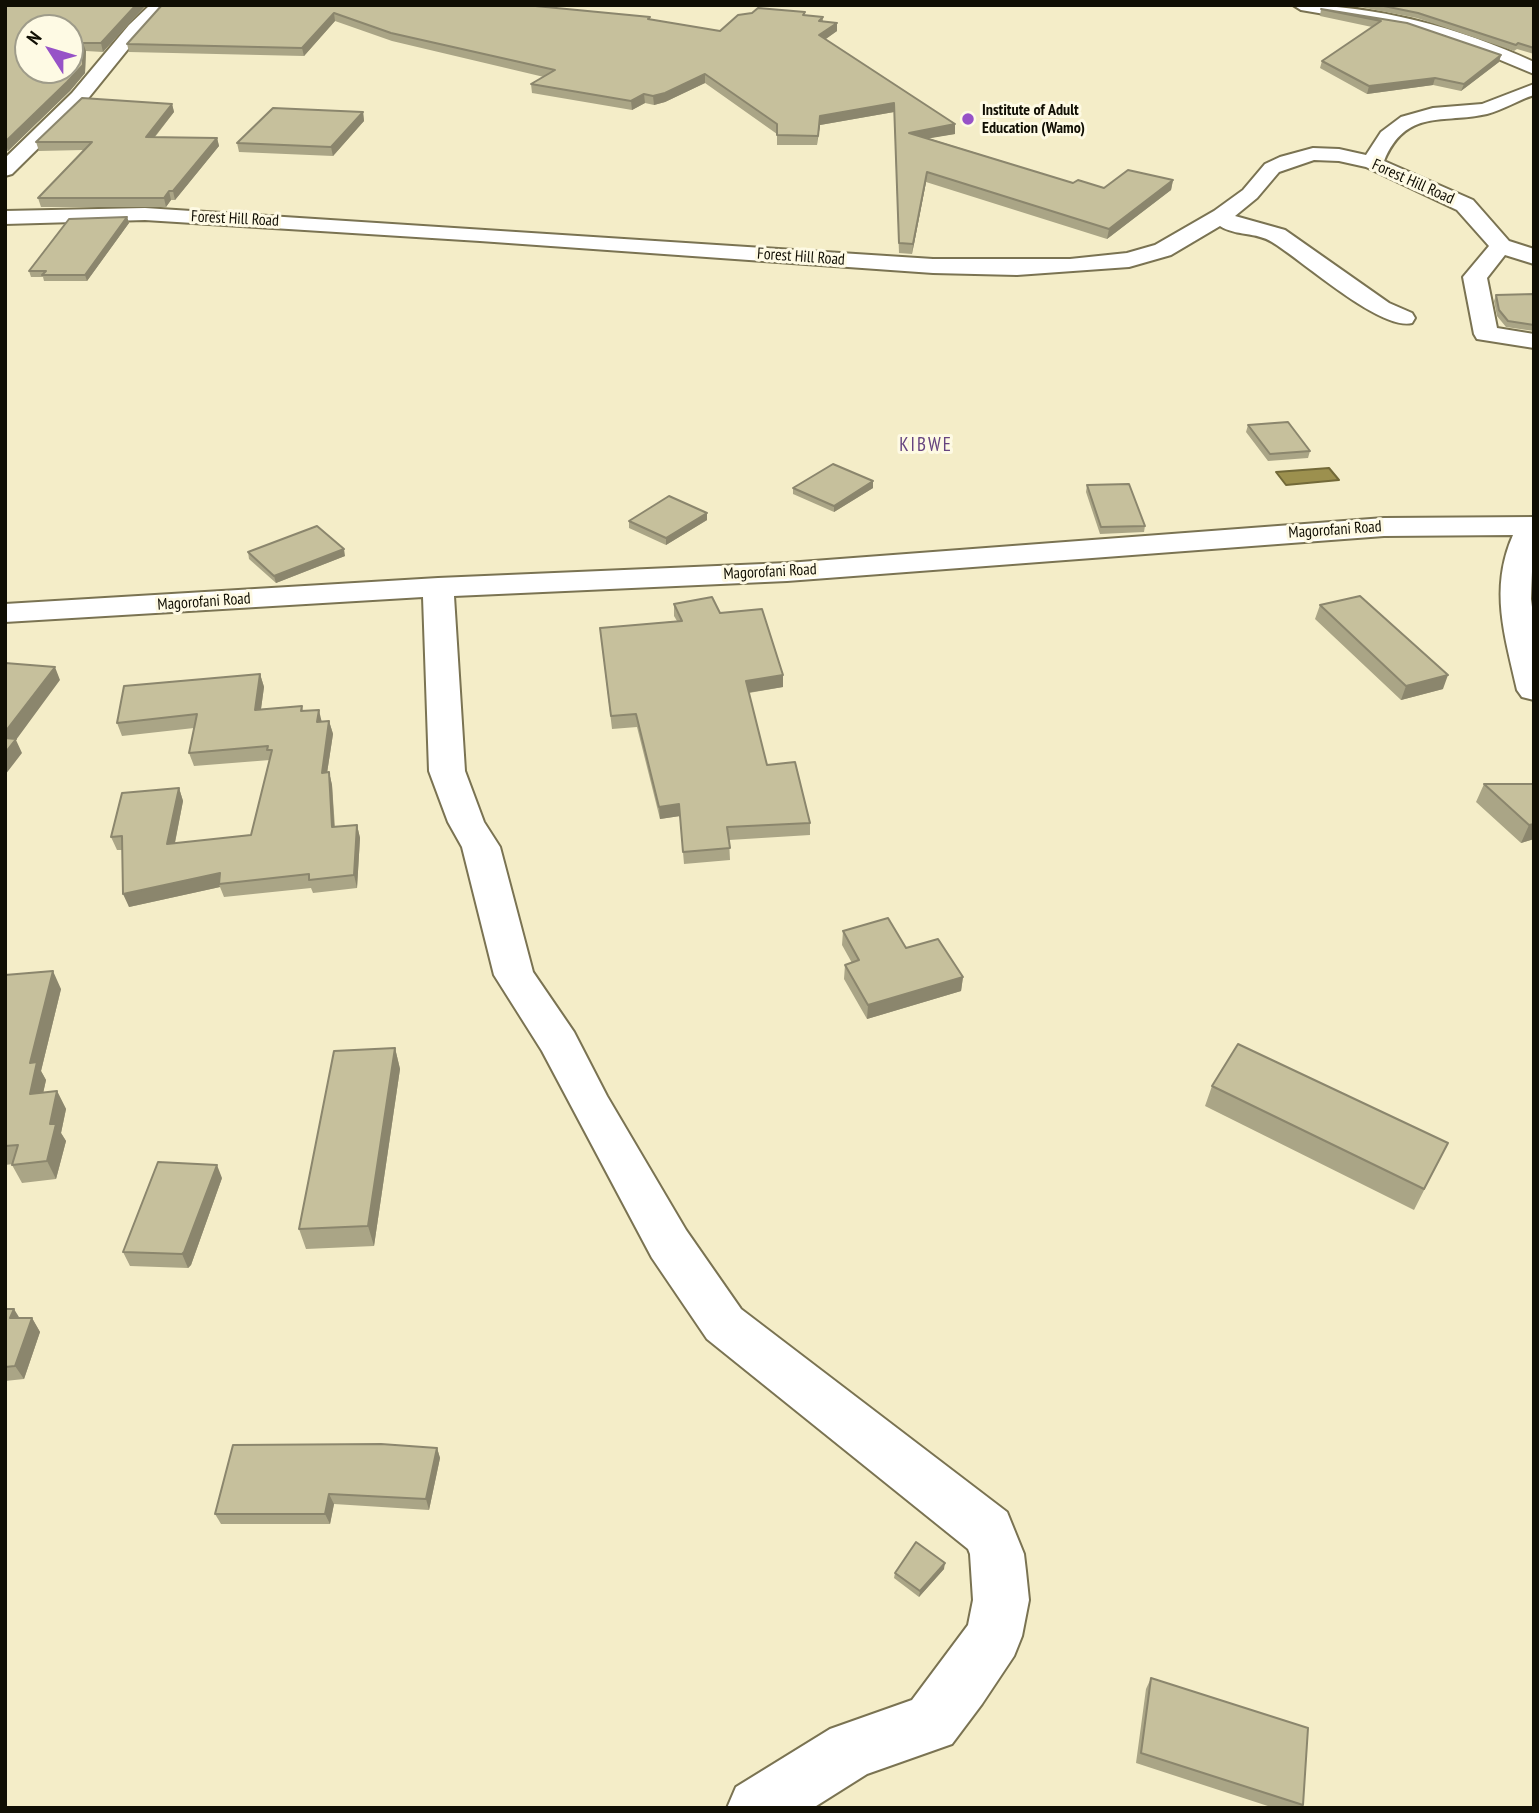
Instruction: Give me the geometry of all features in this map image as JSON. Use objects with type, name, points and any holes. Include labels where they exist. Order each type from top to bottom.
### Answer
[{"type":"street","points":[[5,170],[79,97],[135,29],[160,5]]},
{"type":"street","points":[[1301,5],[1412,24],[1504,55],[1534,69]]},
{"type":"street","points":[[1373,163],[1380,144],[1409,119],[1429,113],[1491,107],[1505,98],[1534,89]]},
{"type":"street","name":"Forest Hill Road","points":[[5,218],[145,214],[480,234],[933,266],[1017,268],[1099,264],[1145,257],[1163,250],[1222,216],[1252,191],[1272,169],[1287,161],[1313,155],[1339,155],[1373,163],[1465,205],[1501,246]]},
{"type":"street","points":[[1222,216],[1237,226],[1277,235],[1372,303],[1403,318]]},
{"type":"street","points":[[1534,257],[1501,246],[1475,277],[1486,334],[1534,341]]},
{"type":"street","name":"Magorofani Road","points":[[5,613],[438,587],[787,572],[1395,526],[1533,526]]},
{"type":"street","points":[[1533,526],[1523,545],[1515,597],[1534,690]]},
{"type":"street","points":[[438,587],[447,771],[466,822],[481,847],[514,975],[559,1043],[592,1108],[669,1244],[724,1324],[988,1531],[997,1554],[1000,1600],[994,1636],[962,1684],[931,1723],[851,1750],[757,1808]]},
{"type":"shaded area","points":[[1329,468],[1339,480],[1286,485],[1276,472]]},
{"type":"building","points":[[5,5],[136,5],[101,43],[84,43],[84,14],[14,14],[14,84],[65,84],[5,142]]},
{"type":"building","points":[[162,5],[525,5],[650,17],[648,19],[720,31],[738,15],[752,13],[758,8],[805,12],[803,15],[823,17],[819,21],[837,23],[819,35],[955,124],[909,133],[1073,183],[1078,180],[1104,188],[1128,170],[1173,180],[1109,229],[927,172],[913,244],[899,243],[894,103],[820,116],[818,136],[777,135],[777,124],[705,74],[665,93],[653,96],[644,94],[631,101],[531,84],[555,70],[391,33],[334,13],[302,48],[127,44]]},
{"type":"building","points":[[1379,5],[1534,5],[1534,48],[1518,43],[1516,45],[1418,13]]},
{"type":"building","points":[[1321,9],[1407,23],[1501,55],[1464,84],[1435,78],[1369,86],[1322,61],[1381,21]]},
{"type":"building","points":[[82,98],[172,104],[146,137],[217,138],[173,191],[169,191],[164,198],[38,198],[92,142],[36,142]]},
{"type":"building","points":[[273,108],[363,112],[331,147],[237,143]]},
{"type":"building","points":[[127,217],[85,275],[42,275],[46,271],[29,271],[69,219]]},
{"type":"building","points":[[1534,294],[1534,325],[1508,321],[1499,310],[1496,295]]},
{"type":"building","points":[[1288,422],[1310,451],[1270,454],[1248,425]]},
{"type":"building","points":[[833,464],[873,481],[834,506],[793,488]]},
{"type":"building","points":[[1129,484],[1145,526],[1101,527],[1087,485]]},
{"type":"building","points":[[669,496],[707,513],[666,538],[629,521]]},
{"type":"building","points":[[317,526],[344,549],[274,576],[248,552]]},
{"type":"building","points":[[1360,596],[1448,675],[1406,686],[1320,605]]},
{"type":"building","points":[[712,597],[720,613],[762,609],[783,675],[746,681],[767,765],[795,762],[810,823],[727,827],[730,848],[683,852],[679,804],[659,807],[636,714],[611,716],[600,628],[682,621],[674,604]]},
{"type":"building","points":[[5,663],[55,667],[5,732]]},
{"type":"building","points":[[260,674],[255,710],[302,706],[301,711],[319,710],[317,722],[329,721],[322,773],[329,772],[332,827],[357,825],[354,875],[309,880],[309,874],[219,884],[220,873],[123,894],[122,836],[111,837],[122,793],[179,788],[167,844],[251,835],[272,750],[267,750],[268,746],[189,753],[197,714],[117,723],[124,686]]},
{"type":"building","points":[[5,738],[16,739],[5,753]]},
{"type":"building","points":[[1484,784],[1534,784],[1534,824],[1529,825]]},
{"type":"building","points":[[888,918],[906,948],[938,939],[963,977],[868,1005],[845,965],[859,960],[843,931]]},
{"type":"building","points":[[53,971],[30,1063],[37,1062],[30,1094],[57,1091],[50,1124],[56,1124],[47,1161],[12,1165],[18,1145],[5,1146],[5,975]]},
{"type":"building","points":[[1238,1044],[1448,1143],[1424,1189],[1212,1086]]},
{"type":"building","points":[[395,1048],[368,1226],[299,1229],[334,1051]]},
{"type":"building","points":[[158,1162],[217,1165],[182,1254],[123,1252]]},
{"type":"building","points":[[5,1309],[14,1309],[10,1318],[32,1318],[15,1366],[5,1367]]},
{"type":"building","points":[[381,1444],[437,1448],[426,1499],[329,1494],[325,1514],[215,1514],[233,1445]]},
{"type":"building","points":[[916,1542],[945,1563],[920,1591],[895,1573]]},
{"type":"building","points":[[1151,1678],[1308,1728],[1303,1805],[1141,1753]]},
{"type":"place","name":"Institute of Adult Education (Wamo)","points":[[968,119]]},
{"type":"district","name":"KIBWE","points":[[926,446]]}]
